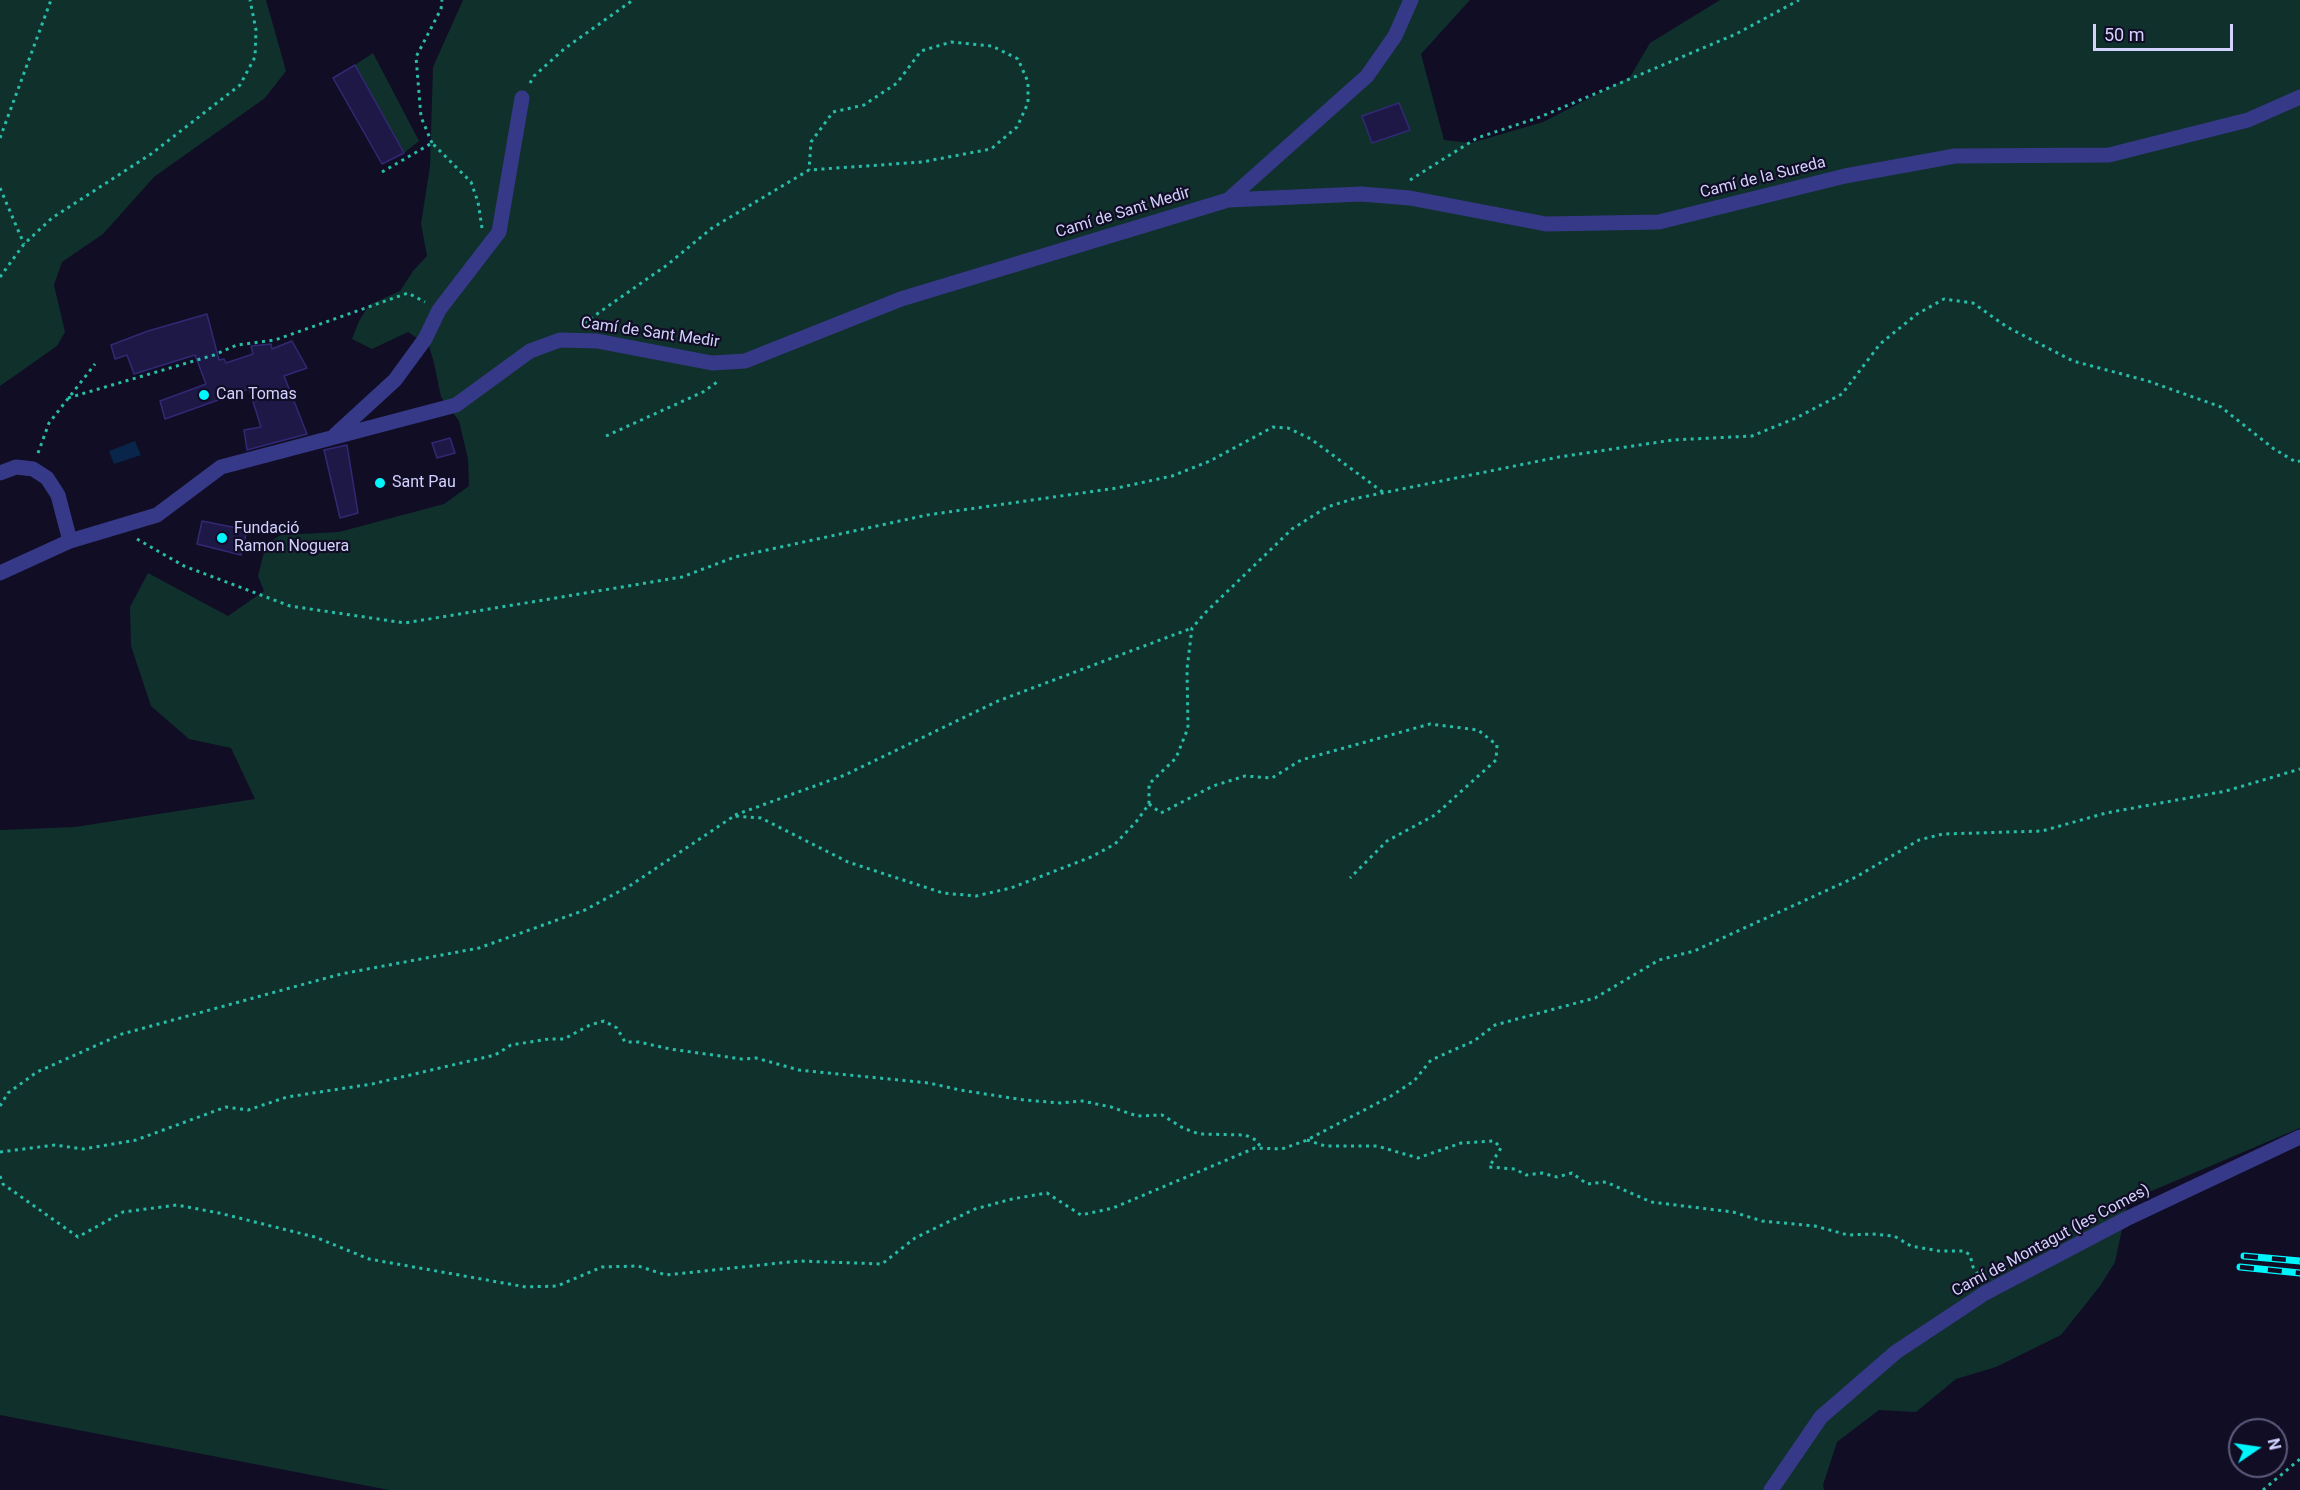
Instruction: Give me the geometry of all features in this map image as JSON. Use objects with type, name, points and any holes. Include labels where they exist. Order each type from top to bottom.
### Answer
[{"type":"street","name":"Camí de Sant Medir","points":[[0,573],[70,541],[158,515],[221,467],[456,405],[530,351],[560,340],[597,341],[712,363],[745,361],[901,299],[1228,200],[1367,76],[1395,36],[1411,0]]},
{"type":"street","name":"Camí de la Sureda","points":[[1228,200],[1361,194],[1410,198],[1546,224],[1659,222],[1845,177],[1955,156],[2109,155],[2248,120],[2300,97]]},
{"type":"street","points":[[333,437],[395,380],[425,339],[439,310],[499,232],[522,98]]},
{"type":"street","points":[[0,473],[16,467],[33,469],[47,478],[58,495],[70,541]]},
{"type":"street","name":"Camí de Montagut (les Comes)","points":[[1771,1490],[1821,1417],[1896,1352],[1989,1292],[2126,1219],[2300,1137]]},
{"type":"path","points":[[0,138],[51,0]]},
{"type":"path","points":[[0,277],[24,244],[52,218],[151,154],[240,85],[255,57],[256,30],[250,0]]},
{"type":"path","points":[[442,0],[441,9],[416,57],[421,117],[432,143],[471,182],[478,202],[484,251]]},
{"type":"path","points":[[522,98],[534,76],[556,56],[633,0]]},
{"type":"path","points":[[1386,196],[1477,138],[1540,117],[1736,34],[1799,0]]},
{"type":"path","points":[[560,340],[667,265],[712,228],[809,170],[922,162],[991,149],[1017,127],[1028,104],[1028,82],[1018,59],[992,46],[951,42],[921,51],[897,83],[864,105],[833,112],[811,142],[809,170]]},
{"type":"path","points":[[382,172],[432,143]]},
{"type":"path","points":[[0,188],[24,244]]},
{"type":"path","points":[[68,398],[214,355],[237,345],[275,340],[408,293],[439,310]]},
{"type":"path","points":[[0,1106],[8,1093],[37,1072],[122,1034],[341,974],[479,948],[585,910],[631,885],[734,816],[845,775],[998,701],[1192,628],[1292,529],[1327,507],[1384,493],[1571,455],[1673,440],[1752,436],[1796,418],[1842,394],[1880,344],[1917,314],[1944,299],[1973,303],[2007,327],[2073,361],[2148,381],[2220,407],[2274,449],[2296,462],[2300,461]]},
{"type":"path","points":[[606,436],[703,392],[745,361]]},
{"type":"path","points":[[33,469],[49,423],[95,364]]},
{"type":"path","points":[[116,527],[184,566],[290,606],[405,623],[682,577],[735,557],[927,515],[1117,488],[1172,476],[1210,461],[1273,427],[1288,428],[1311,439],[1384,493]]},
{"type":"path","points":[[734,816],[761,818],[848,862],[943,893],[976,896],[1011,888],[1091,857],[1115,844],[1136,822],[1149,804],[1149,784],[1176,758],[1188,728],[1187,669],[1192,628]]},
{"type":"path","points":[[1149,804],[1161,813],[1213,786],[1245,776],[1272,778],[1301,760],[1430,724],[1478,730],[1497,745],[1496,760],[1436,815],[1387,842],[1350,878]]},
{"type":"path","points":[[0,1176],[3,1184],[78,1237],[123,1212],[177,1205],[315,1237],[369,1259],[526,1287],[557,1286],[602,1267],[638,1266],[666,1275],[800,1261],[882,1264],[915,1238],[975,1209],[1047,1193],[1081,1215],[1113,1208],[1255,1149],[1282,1149],[1307,1140],[1391,1096],[1414,1081],[1431,1060],[1474,1041],[1495,1025],[1595,998],[1659,960],[1694,951],[1856,877],[1919,840],[1943,834],[2042,831],[2106,813],[2226,791],[2300,769]]},
{"type":"path","points":[[0,1152],[56,1145],[83,1149],[136,1140],[226,1107],[248,1110],[287,1097],[372,1084],[495,1055],[511,1045],[564,1039],[590,1025],[604,1021],[617,1029],[625,1042],[639,1042],[670,1049],[742,1059],[756,1058],[799,1070],[929,1083],[1024,1101],[1060,1103],[1082,1101],[1111,1107],[1137,1116],[1162,1115],[1182,1128],[1199,1134],[1245,1135],[1256,1140],[1262,1149]]},
{"type":"path","points":[[1307,1140],[1325,1146],[1377,1146],[1418,1158],[1461,1143],[1494,1141],[1501,1148],[1489,1167],[1497,1169],[1515,1169],[1526,1175],[1542,1173],[1557,1177],[1572,1173],[1587,1184],[1606,1182],[1651,1202],[1733,1212],[1762,1221],[1815,1226],[1848,1235],[1872,1233],[1894,1236],[1911,1246],[1939,1251],[1964,1251],[1970,1255],[1973,1267],[1989,1292]]},
{"type":"path","points":[[2263,1490],[2300,1458]]},
{"type":"green space","points":[[0,0],[266,0],[286,71],[265,98],[154,177],[103,234],[62,262],[54,285],[65,332],[57,346],[0,386]]},
{"type":"green space","points":[[463,0],[1470,0],[1421,54],[1444,140],[1471,143],[1543,122],[1630,77],[1650,43],[1720,0],[2300,0],[2300,1128],[2128,1201],[2115,1262],[2100,1286],[2061,1335],[1996,1367],[1956,1379],[1916,1412],[1879,1410],[1837,1442],[1823,1485],[1824,1490],[389,1490],[0,1415],[0,830],[75,827],[255,799],[231,748],[189,739],[151,706],[131,646],[130,607],[148,573],[228,616],[264,591],[258,576],[266,544],[281,535],[339,532],[444,504],[469,486],[468,459],[459,421],[441,397],[429,346],[408,332],[372,349],[352,339],[369,305],[400,291],[413,271],[427,256],[421,224],[430,166],[433,67]]},
{"type":"green space","points":[[373,53],[419,141],[404,153],[355,65]]},
{"type":"water","points":[[135,441],[141,455],[114,464],[109,451]]},
{"type":"building","points":[[355,65],[404,153],[382,164],[333,78]]},
{"type":"building","points":[[1399,103],[1410,130],[1372,143],[1362,116]]},
{"type":"building","name":"Can Tomas","points":[[207,314],[219,360],[224,359],[226,363],[253,354],[251,346],[271,344],[272,349],[292,341],[307,368],[284,376],[307,434],[247,450],[244,430],[261,427],[249,389],[165,419],[160,401],[206,384],[195,355],[134,374],[127,355],[115,359],[111,345],[148,331]]},
{"type":"building","points":[[450,438],[455,453],[437,458],[432,443]]},
{"type":"building","points":[[347,445],[358,513],[340,518],[324,450]]},
{"type":"building","name":"Fundació Ramon Noguera","points":[[202,521],[247,530],[241,555],[197,544]]},
{"type":"railway","points":[[2244,1256],[2300,1261]]},
{"type":"railway","points":[[2240,1267],[2300,1273]]},
{"type":"place","name":"Can Tomas","points":[[204,395]]},
{"type":"place","name":"Sant Pau","points":[[380,483]]},
{"type":"place","name":"Fundació Ramon Noguera","points":[[222,538]]}]
